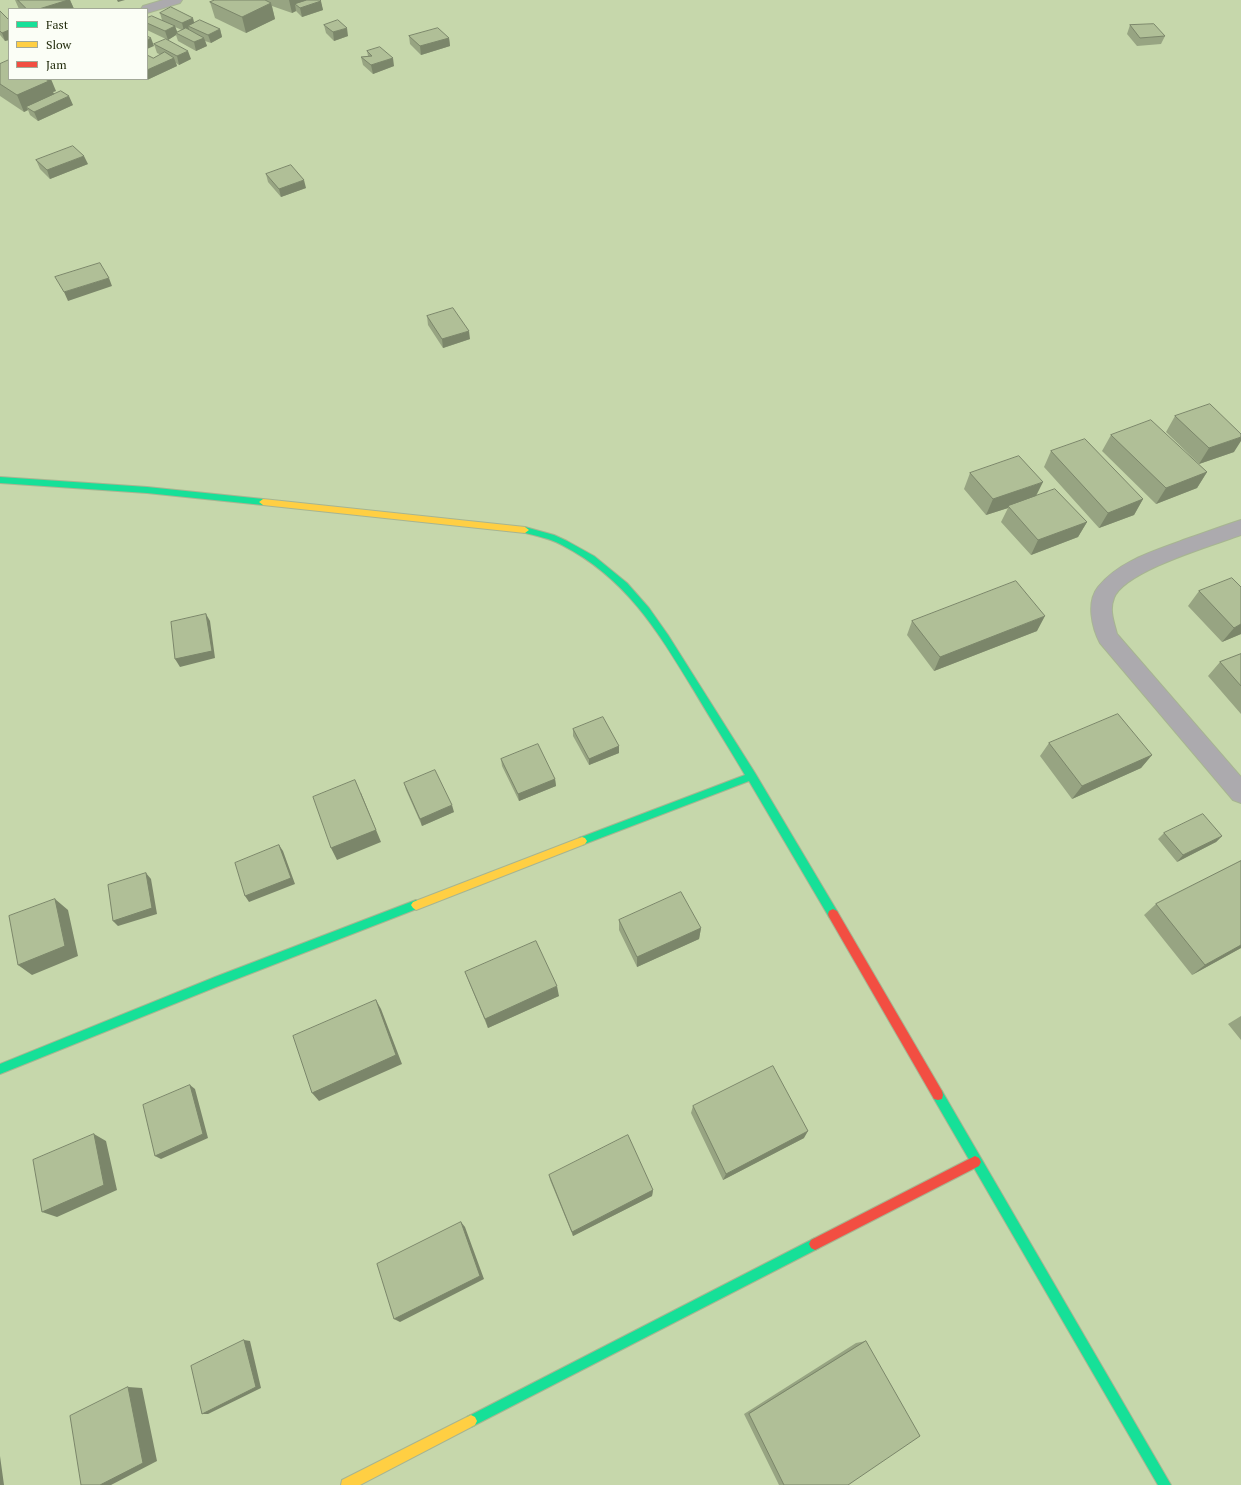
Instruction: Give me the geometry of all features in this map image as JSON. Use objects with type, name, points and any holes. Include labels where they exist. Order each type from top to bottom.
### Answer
[{"type":"street","points":[[148,9],[176,0]]},
{"type":"street","points":[[0,480],[147,490],[537,532],[572,546],[605,569],[624,585],[650,614],[752,776],[975,1162],[1165,1485]]},
{"type":"street","points":[[1241,527],[1145,562],[1123,576],[1105,593],[1101,610],[1106,637],[1241,793]]},
{"type":"street","points":[[0,1069],[215,982],[752,776]]},
{"type":"street","points":[[347,1485],[975,1162]]},
{"type":"building","points":[[18,0],[68,0],[42,8],[26,8]]},
{"type":"building","points":[[215,0],[265,0],[271,3],[242,17],[210,2]]},
{"type":"building","points":[[307,0],[321,1],[300,8],[295,4]]},
{"type":"building","points":[[171,7],[193,18],[182,23],[160,13]]},
{"type":"building","points":[[0,11],[8,19],[8,30],[2,33],[0,31]]},
{"type":"building","points":[[152,16],[175,26],[165,31],[148,23],[148,18]]},
{"type":"building","points":[[200,20],[220,29],[208,35],[188,26]]},
{"type":"building","points":[[338,20],[347,28],[333,32],[324,25]]},
{"type":"building","points":[[1154,24],[1165,36],[1140,38],[1130,25]]},
{"type":"building","points":[[186,28],[204,38],[194,42],[176,33]]},
{"type":"building","points":[[438,28],[449,38],[420,46],[409,36]]},
{"type":"building","points":[[166,39],[188,51],[177,56],[154,44]]},
{"type":"building","points":[[380,47],[393,58],[371,65],[361,57],[372,56],[367,51]]},
{"type":"building","points":[[165,52],[174,58],[148,70],[148,56],[153,58]]},
{"type":"building","points":[[8,60],[8,80],[49,81],[17,95],[0,84],[0,64]]},
{"type":"building","points":[[61,91],[69,96],[34,112],[26,107]]},
{"type":"building","points":[[73,146],[84,156],[47,170],[36,160]]},
{"type":"building","points":[[291,165],[304,180],[279,189],[266,174]]},
{"type":"building","points":[[100,263],[109,278],[64,292],[55,277]]},
{"type":"building","points":[[453,308],[469,331],[442,339],[427,316]]},
{"type":"building","points":[[1210,404],[1241,434],[1241,437],[1209,448],[1175,416]]},
{"type":"building","points":[[1151,420],[1207,472],[1166,488],[1111,435]]},
{"type":"building","points":[[1085,439],[1143,499],[1108,513],[1051,451]]},
{"type":"building","points":[[1019,456],[1043,482],[993,499],[970,473]]},
{"type":"building","points":[[1055,489],[1087,522],[1038,540],[1008,506]]},
{"type":"building","points":[[1232,578],[1241,587],[1241,624],[1234,628],[1199,591]]},
{"type":"building","points":[[1016,581],[1045,616],[940,657],[912,621]]},
{"type":"building","points":[[206,614],[212,651],[175,659],[171,622]]},
{"type":"building","points":[[1241,654],[1241,686],[1220,662]]},
{"type":"building","points":[[1118,714],[1152,755],[1082,786],[1049,743]]},
{"type":"building","points":[[603,717],[619,746],[589,759],[573,729]]},
{"type":"building","points":[[538,744],[555,779],[518,794],[501,759]]},
{"type":"building","points":[[435,770],[452,805],[420,819],[404,783]]},
{"type":"building","points":[[355,780],[376,830],[331,848],[313,797]]},
{"type":"building","points":[[1203,814],[1222,836],[1183,855],[1164,833]]},
{"type":"building","points":[[279,845],[291,878],[245,896],[235,863]]},
{"type":"building","points":[[1241,861],[1241,945],[1205,965],[1156,904]]},
{"type":"building","points":[[146,873],[152,908],[113,921],[108,885]]},
{"type":"building","points":[[681,892],[701,928],[637,957],[619,920]]},
{"type":"building","points":[[55,899],[65,946],[18,965],[9,916]]},
{"type":"building","points":[[536,941],[557,986],[485,1019],[465,972]]},
{"type":"building","points":[[376,1000],[396,1055],[312,1093],[293,1036]]},
{"type":"building","points":[[773,1066],[808,1131],[726,1174],[693,1106]]},
{"type":"building","points":[[190,1085],[203,1134],[155,1156],[143,1105]]},
{"type":"building","points":[[94,1134],[104,1185],[42,1212],[33,1160]]},
{"type":"building","points":[[628,1135],[653,1190],[572,1232],[549,1175]]},
{"type":"building","points":[[461,1222],[480,1276],[394,1319],[377,1264]]},
{"type":"building","points":[[244,1340],[256,1387],[202,1414],[191,1366]]},
{"type":"building","points":[[866,1341],[920,1436],[848,1485],[784,1485],[749,1414]]},
{"type":"building","points":[[128,1387],[143,1463],[100,1485],[81,1485],[70,1416]]},
{"type":"traffic: fast","points":[[0,480],[147,490],[263,502]]},
{"type":"traffic: fast","points":[[525,530],[538,532],[578,550],[603,567],[636,597],[656,623],[734,748],[833,914]]},
{"type":"traffic: fast","points":[[582,841],[752,776]]},
{"type":"traffic: fast","points":[[0,1069],[215,982],[416,905]]},
{"type":"traffic: fast","points":[[938,1095],[1165,1485]]},
{"type":"traffic: fast","points":[[471,1421],[815,1244]]},
{"type":"traffic: slow","points":[[263,502],[525,530]]},
{"type":"traffic: slow","points":[[416,905],[582,841]]},
{"type":"traffic: slow","points":[[347,1485],[471,1421]]},
{"type":"traffic: jam","points":[[833,914],[938,1095]]},
{"type":"traffic: jam","points":[[815,1244],[975,1162]]}]
